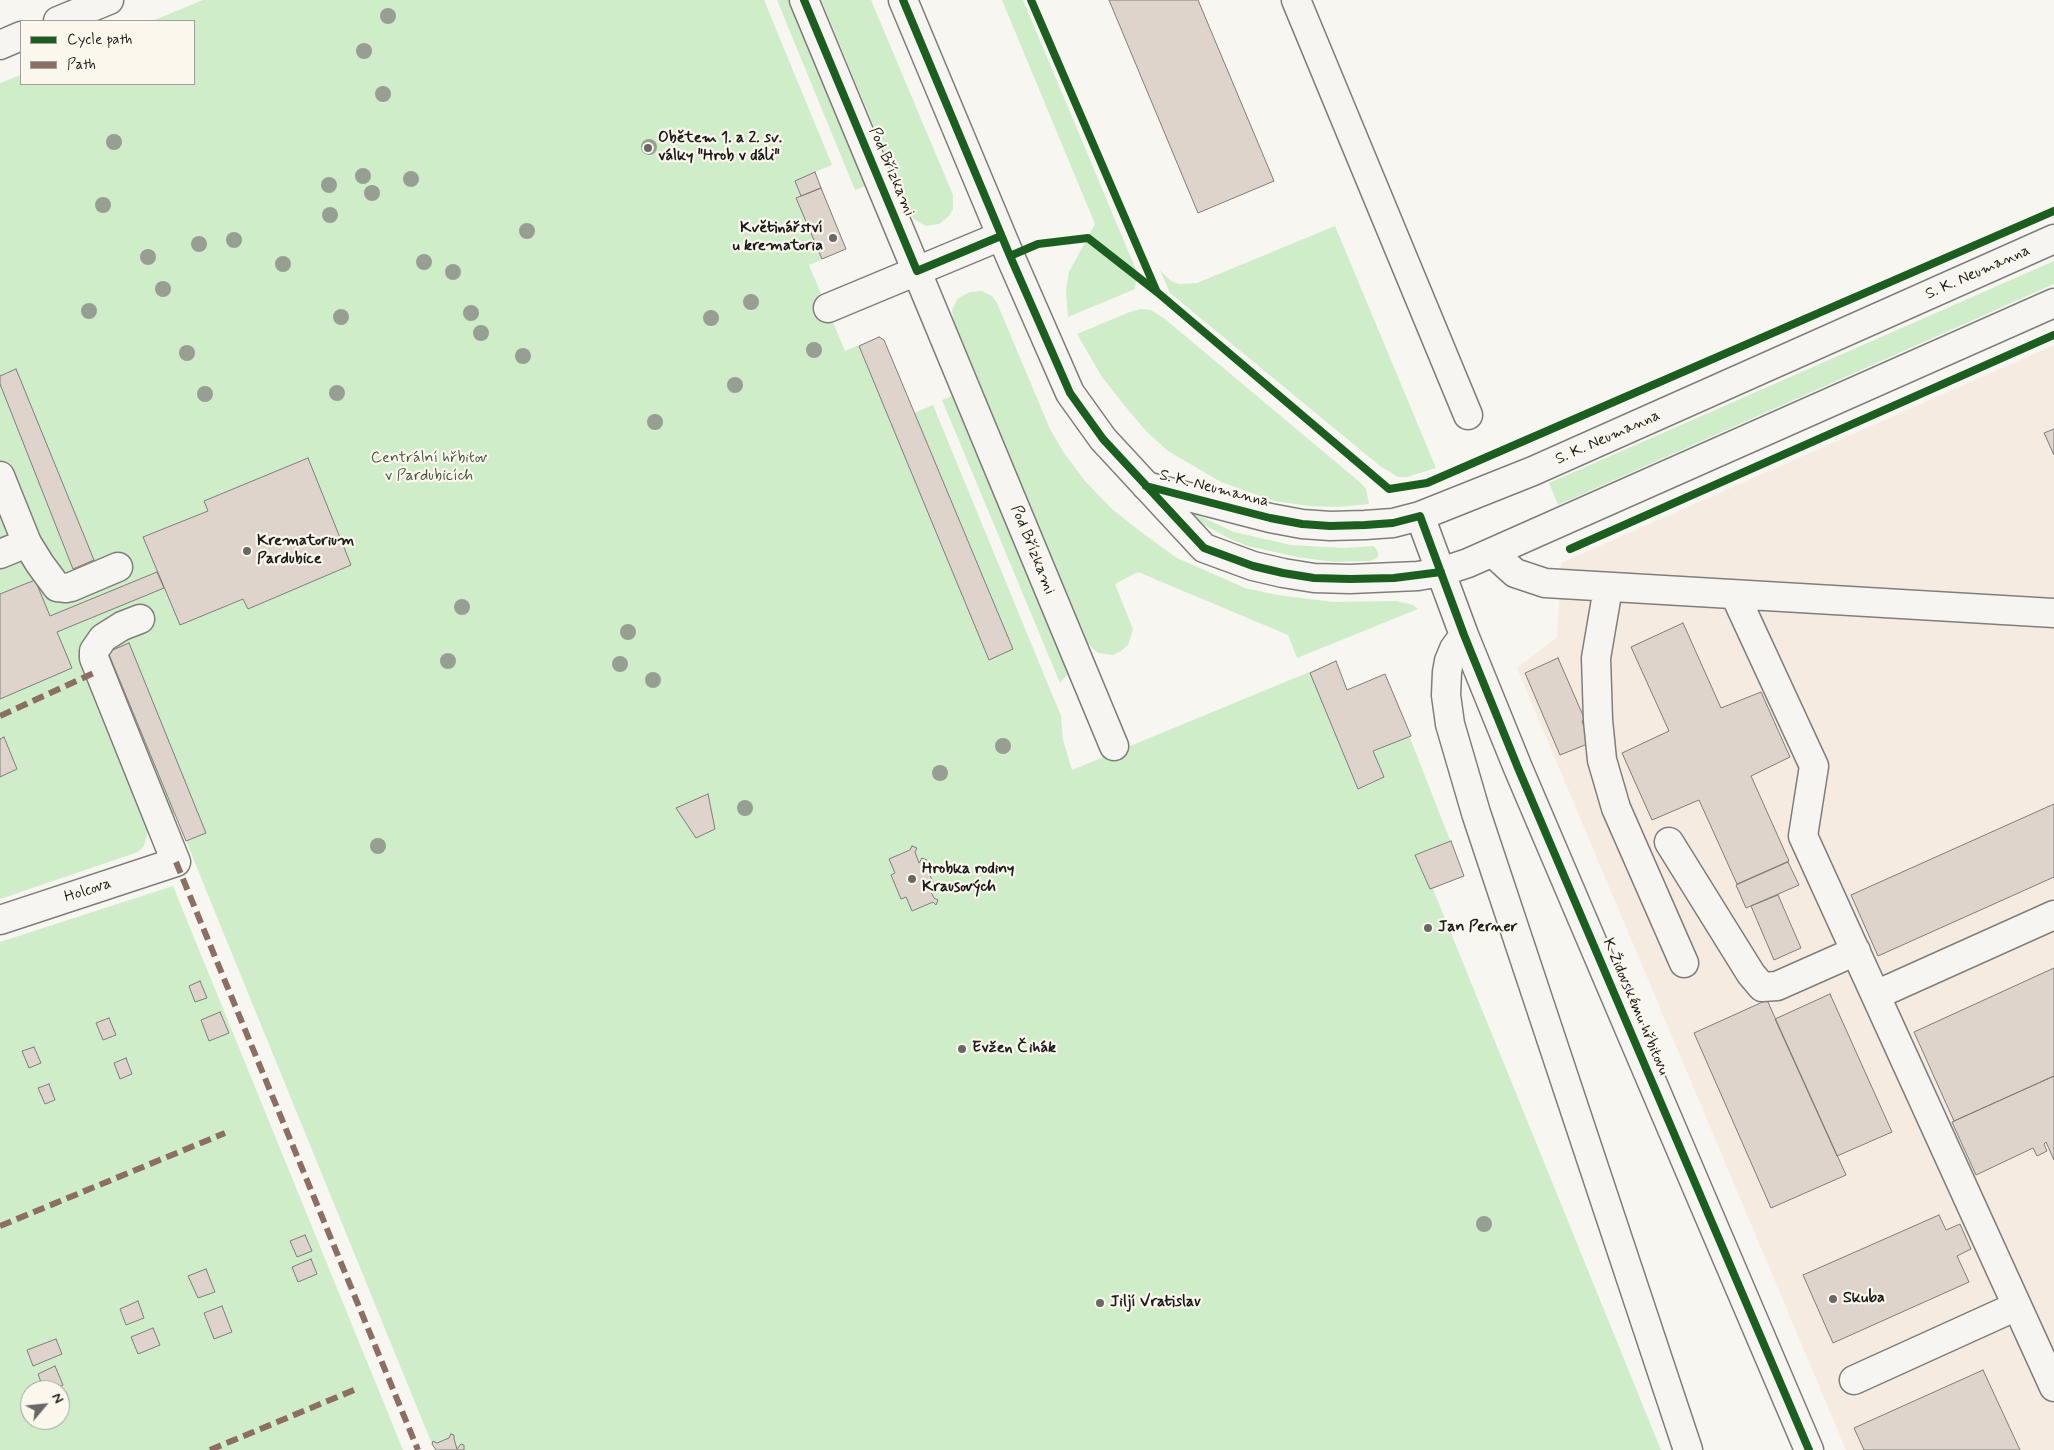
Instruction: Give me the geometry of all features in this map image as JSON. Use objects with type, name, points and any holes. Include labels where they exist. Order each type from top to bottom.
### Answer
[{"type":"street","points":[[60,20],[109,0]]},
{"type":"street","name":"Pod Břízkami","points":[[804,0],[1114,746]]},
{"type":"street","points":[[903,0],[1001,236],[1070,393],[1103,439],[1146,486]]},
{"type":"street","points":[[1296,0],[1468,415]]},
{"type":"street","points":[[0,45],[20,36]]},
{"type":"street","points":[[828,308],[1001,236]]},
{"type":"street","name":"S. K. Neumanna","points":[[1146,486],[1270,518],[1302,524],[1330,526],[1365,525],[1393,523],[1420,516],[1534,471],[2054,239]]},
{"type":"street","name":"S. K. Neumanna","points":[[1146,486],[1204,548],[1253,566],[1299,575],[1350,580],[1418,576],[1441,572],[1493,553],[2054,303]]},
{"type":"street","points":[[0,476],[28,542],[44,571],[58,587],[71,587],[118,568]]},
{"type":"street","name":"K Židovskému hřbitovu","points":[[1420,516],[1464,634],[1518,768],[1809,1450]]},
{"type":"street","points":[[0,554],[28,542]]},
{"type":"street","points":[[1493,553],[1515,573],[1534,580],[1561,585],[2054,613]]},
{"type":"street","points":[[1608,588],[1596,658],[1598,720],[1602,760],[1616,808],[1684,963]]},
{"type":"street","points":[[1735,595],[1814,766],[1804,836],[2054,1387]]},
{"type":"street","name":"Holcova","points":[[0,920],[176,862],[94,658],[94,650],[104,638],[122,626],[140,619]]},
{"type":"street","points":[[1464,634],[1454,649],[1447,672],[1446,695],[1450,724],[1479,822],[1688,1450]]},
{"type":"street","points":[[1670,842],[1751,974],[1762,987],[1777,986],[1856,951]]},
{"type":"street","points":[[1876,996],[2054,916]]},
{"type":"street","points":[[1854,1380],[2017,1306]]},
{"type":"shaded area","points":[[2054,345],[2054,1450],[1846,1450],[1517,668],[1557,637],[1561,563]]},
{"type":"green space","name":"Centrální hřbitov v Pardubicích","points":[[203,0],[764,0],[832,165],[815,172],[846,249],[809,265],[845,351],[879,337],[884,340],[914,413],[933,405],[1061,716],[1063,740],[1072,770],[1336,661],[1347,690],[1385,674],[1464,876],[1433,889],[1661,1450],[436,1450],[175,814],[148,823],[144,846],[138,852],[0,899],[0,83],[20,75],[20,85],[195,85],[195,20],[154,20]]},
{"type":"green space","points":[[777,0],[789,0],[866,186],[855,190]]},
{"type":"green space","points":[[821,0],[871,0],[953,195],[953,209],[949,216],[939,224],[926,226],[911,215]]},
{"type":"green space","points":[[1002,0],[1023,0],[1137,272],[1135,289],[1068,317],[1066,290],[1069,272],[1095,224]]},
{"type":"green space","points":[[1335,226],[1436,468],[1407,477],[1398,477],[1380,466],[1170,293],[1160,270],[1171,281],[1179,284],[1197,283]]},
{"type":"green space","points":[[2054,261],[2054,284],[1558,505],[1549,483]]},
{"type":"green space","points":[[982,291],[992,296],[997,303],[1050,429],[1064,453],[1085,481],[1112,509],[1141,532],[1177,558],[1245,588],[1277,595],[1333,602],[1396,601],[1413,605],[1418,609],[1297,658],[1288,635],[1138,572],[1115,584],[1133,630],[1128,645],[1113,655],[1098,653],[1086,641],[954,324],[952,310],[957,299],[970,292]]},
{"type":"green space","points":[[1140,309],[1151,310],[1165,319],[1362,484],[1366,489],[1369,504],[1339,507],[1310,506],[1274,501],[1221,482],[1168,451],[1146,431],[1102,377],[1077,334]]},
{"type":"green space","points":[[952,396],[1068,674],[1060,683],[942,400]]},
{"type":"green space","points":[[1152,489],[1189,511],[1234,532],[1291,545],[1343,548],[1374,546],[1378,552],[1378,557],[1370,561],[1334,562],[1297,557],[1248,546],[1230,539],[1193,519]]},
{"type":"green space","points":[[173,886],[403,1450],[0,1450],[0,942]]},
{"type":"building","points":[[1109,0],[1198,0],[1274,181],[1198,213]]},
{"type":"building","points":[[815,172],[821,188],[801,196],[795,181]]},
{"type":"building","points":[[821,188],[846,249],[822,259],[796,198]]},
{"type":"building","points":[[879,337],[884,340],[1013,649],[989,660],[859,346]]},
{"type":"building","points":[[16,369],[94,560],[73,569],[0,384],[0,376]]},
{"type":"building","points":[[2054,429],[2054,455],[2044,433]]},
{"type":"building","name":"Krematorium Pardubice","points":[[308,458],[351,565],[248,609],[243,599],[180,625],[143,537],[208,511],[204,501]]},
{"type":"building","points":[[157,572],[164,588],[57,632],[72,668],[0,699],[0,594],[35,580],[50,616]]},
{"type":"building","points":[[1683,623],[1721,708],[1761,692],[1790,757],[1751,776],[1789,861],[1737,884],[1699,800],[1652,820],[1622,753],[1669,731],[1631,647]]},
{"type":"building","points":[[129,643],[206,833],[186,841],[108,652]]},
{"type":"building","points":[[1558,658],[1585,720],[1582,721],[1590,743],[1560,755],[1525,673]]},
{"type":"building","points":[[1336,661],[1347,690],[1385,674],[1411,736],[1373,751],[1384,777],[1358,789],[1310,673]]},
{"type":"building","points":[[4,737],[17,769],[0,777],[0,739]]},
{"type":"building","points":[[708,794],[715,829],[696,838],[676,808]]},
{"type":"building","points":[[2054,804],[2054,877],[1878,956],[1851,895]]},
{"type":"building","points":[[1451,841],[1464,876],[1430,889],[1415,855]]},
{"type":"building","name":"Hrobka rodiny Krausových","points":[[912,846],[917,848],[915,852],[919,863],[922,858],[927,860],[925,864],[933,882],[937,885],[935,889],[929,888],[934,898],[938,900],[936,905],[933,902],[912,911],[906,897],[901,899],[891,875],[895,873],[889,859],[910,850]]},
{"type":"building","points":[[1788,862],[1799,885],[1746,908],[1736,885]]},
{"type":"building","points":[[1778,895],[1801,948],[1774,960],[1751,906]]},
{"type":"building","points":[[2054,968],[2054,1076],[1954,1121],[1914,1032]]},
{"type":"building","points":[[200,981],[207,998],[195,1002],[189,986]]},
{"type":"building","points":[[1830,994],[1892,1132],[1837,1156],[1775,1019]]},
{"type":"building","points":[[1767,1000],[1846,1175],[1771,1208],[1694,1033]]},
{"type":"building","points":[[220,1012],[229,1033],[209,1041],[201,1020]]},
{"type":"building","points":[[109,1018],[116,1035],[103,1040],[96,1023]]},
{"type":"building","points":[[34,1047],[41,1063],[29,1068],[22,1051]]},
{"type":"building","points":[[126,1058],[132,1074],[120,1079],[114,1063]]},
{"type":"building","points":[[2054,1076],[2054,1160],[2046,1142],[2044,1144],[2047,1151],[2037,1156],[2033,1148],[1976,1175],[1952,1122]]},
{"type":"building","points":[[49,1084],[55,1100],[45,1104],[38,1088]]},
{"type":"building","points":[[1939,1215],[1946,1230],[1960,1224],[1971,1249],[1957,1256],[1969,1282],[1833,1343],[1803,1275]]},
{"type":"building","points":[[305,1235],[312,1251],[297,1257],[290,1241]]},
{"type":"building","points":[[311,1259],[317,1274],[298,1282],[292,1267]]},
{"type":"building","points":[[206,1269],[215,1292],[198,1298],[188,1276]]},
{"type":"building","points":[[138,1301],[144,1318],[126,1325],[120,1309]]},
{"type":"building","points":[[222,1306],[232,1332],[214,1339],[204,1313]]},
{"type":"building","points":[[153,1328],[160,1345],[138,1354],[131,1337]]},
{"type":"building","points":[[56,1339],[62,1354],[33,1366],[27,1350]]},
{"type":"building","points":[[55,1366],[61,1380],[40,1380],[38,1374]]},
{"type":"building","points":[[1983,1370],[2020,1450],[1864,1450],[1854,1428]]},
{"type":"building","points":[[451,1434],[454,1435],[457,1449],[461,1444],[464,1445],[464,1450],[436,1450],[432,1444],[433,1441],[437,1443],[449,1438]]},
{"type":"marked path","points":[[0,716],[98,671]]},
{"type":"marked path","points":[[176,862],[418,1450]]},
{"type":"marked path","points":[[0,1226],[225,1133]]},
{"type":"marked path","points":[[210,1450],[354,1390]]},
{"type":"cycle path","points":[[804,0],[917,271],[1001,236]]},
{"type":"cycle path","points":[[903,0],[1010,256],[1070,393],[1103,439],[1204,548],[1253,566],[1314,578],[1394,578],[1441,572]]},
{"type":"cycle path","points":[[1031,0],[1156,290]]},
{"type":"cycle path","points":[[1010,256],[1038,244],[1088,238],[1157,292],[1389,489],[1427,483],[2054,211]]},
{"type":"cycle path","points":[[1570,549],[2054,335]]},
{"type":"cycle path","points":[[1146,486],[1270,518],[1302,524],[1330,526],[1365,525],[1393,523],[1420,516],[1464,635],[1518,768],[1809,1450]]},
{"type":"place","name":"Obětem 1. a 2. sv. války \"Hrob v dáli\"","points":[[648,148]]},
{"type":"place","name":"Květinářství u krematoria","points":[[833,238]]},
{"type":"place","name":"Krematorium Pardubice","points":[[247,551]]},
{"type":"place","name":"Hrobka rodiny Krausových","points":[[912,879]]},
{"type":"place","name":"Jan Perner","points":[[1428,928]]},
{"type":"place","name":"Evžen Čihák","points":[[962,1049]]},
{"type":"place","name":"Skuba","points":[[1833,1299]]},
{"type":"place","name":"Jiljí Vratislav","points":[[1100,1303]]}]
